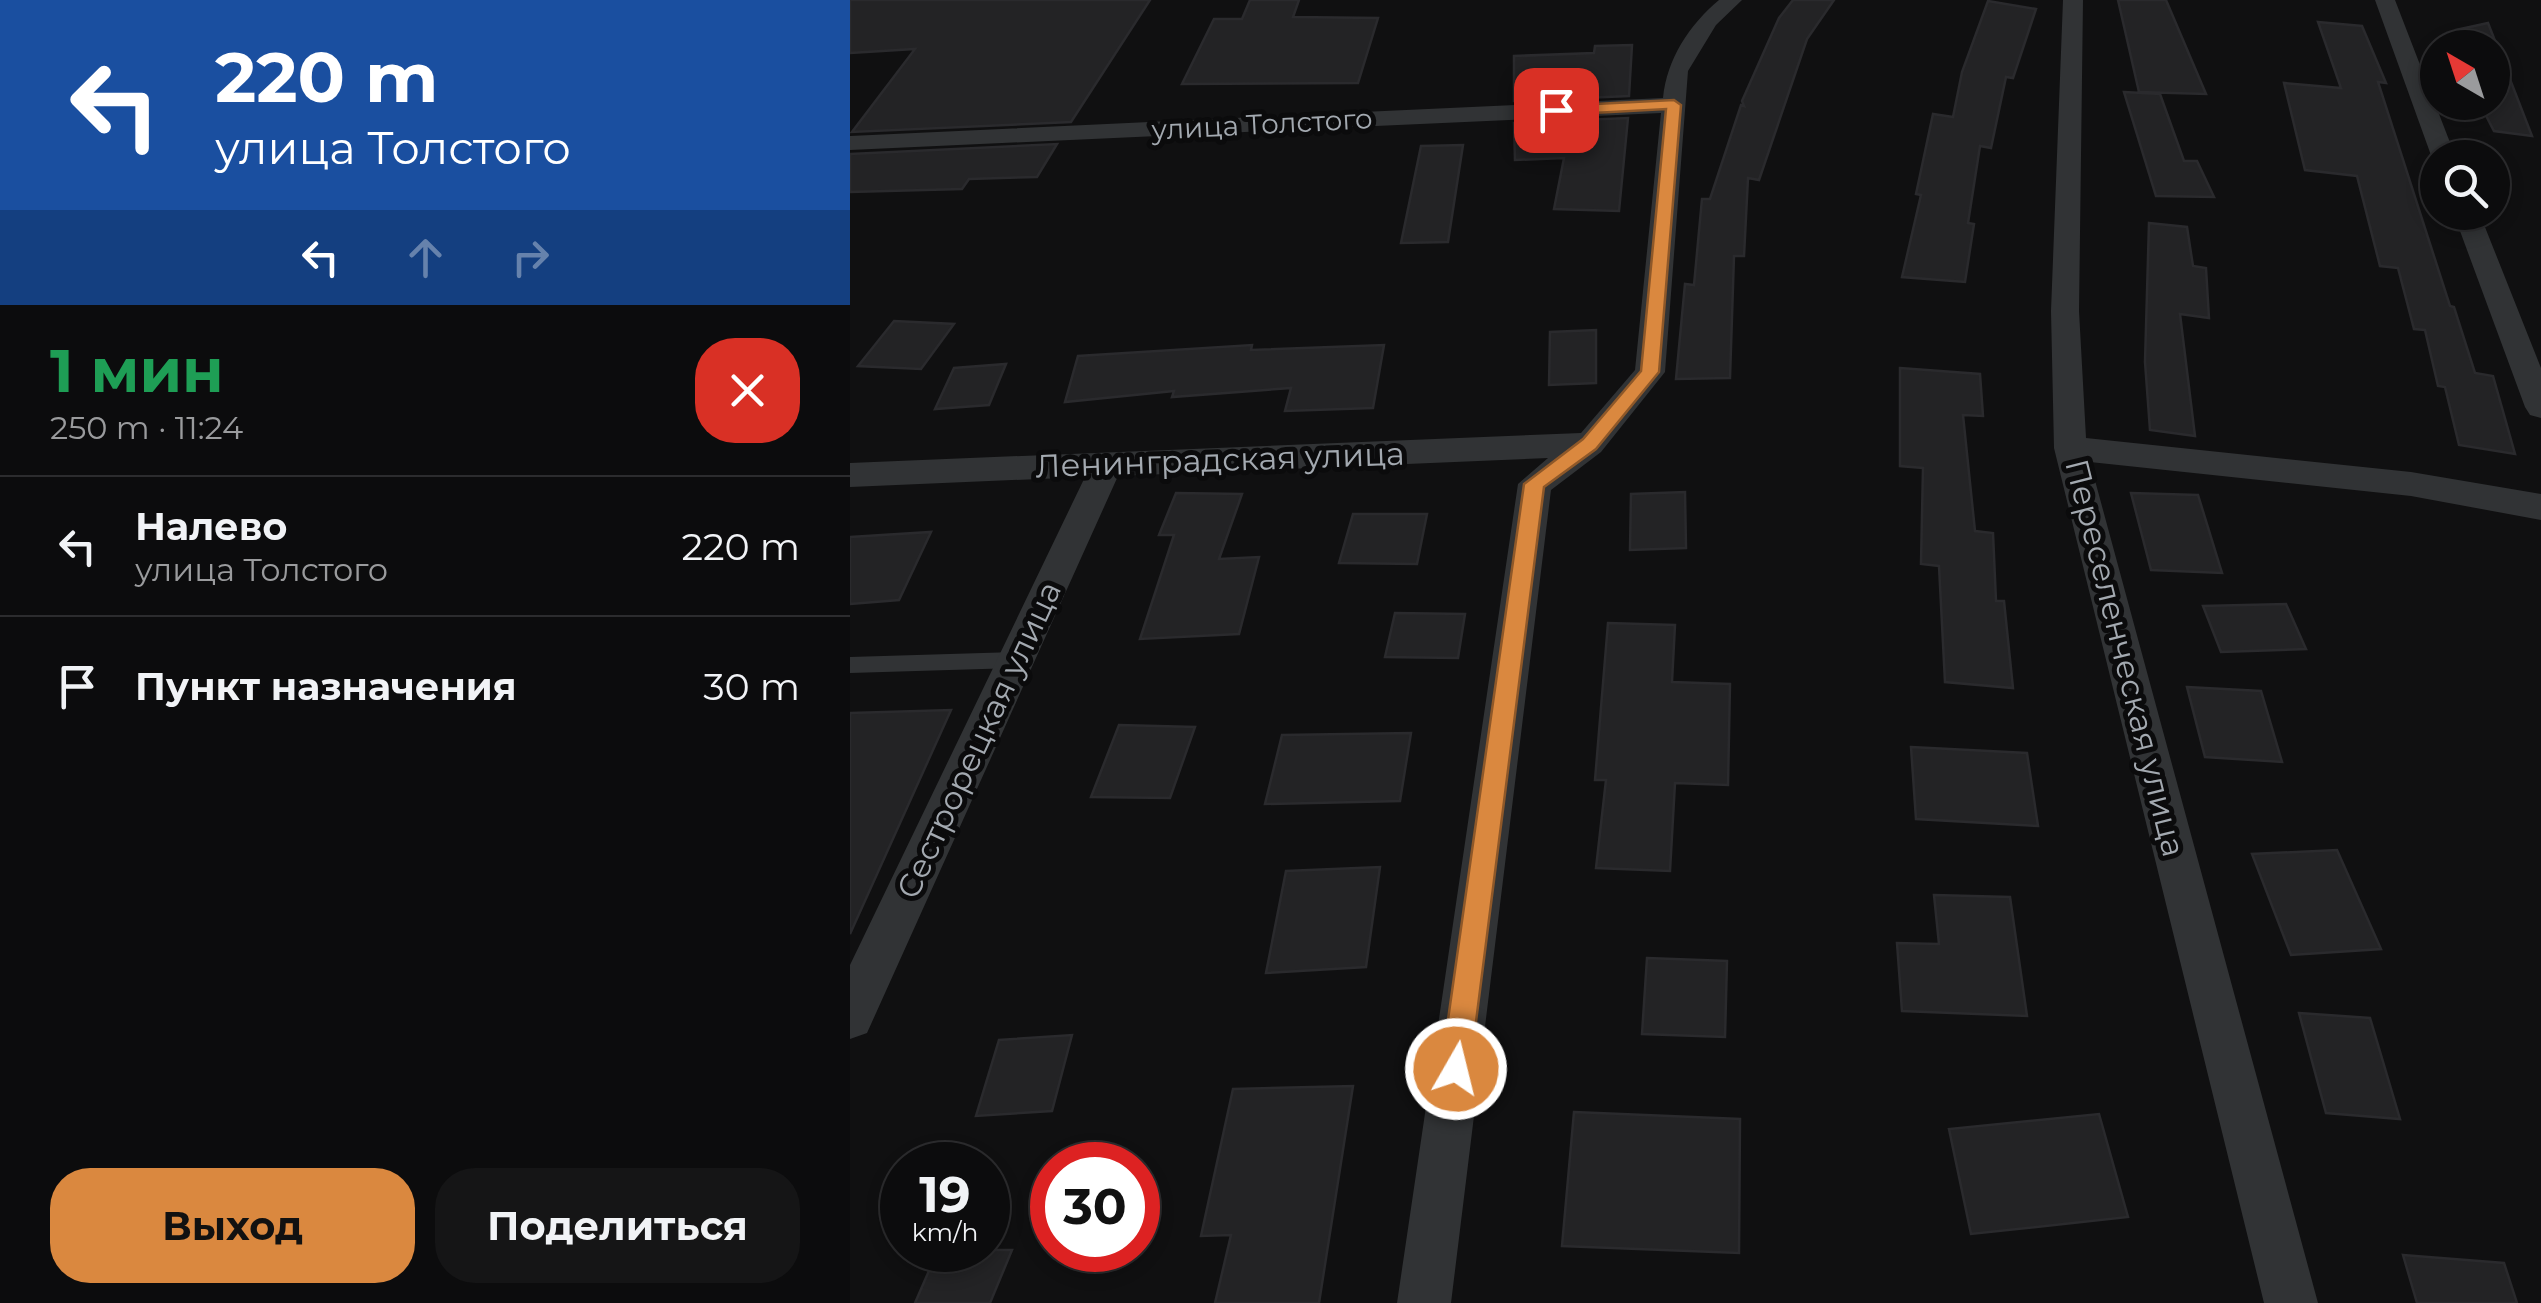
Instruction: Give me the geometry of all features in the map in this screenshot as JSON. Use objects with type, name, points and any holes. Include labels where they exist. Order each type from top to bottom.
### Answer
[{"type":"street","points":[[1424,1303],[1534,484],[1590,444],[1650,372],[1677,71],[1707,21],[1732,0]]},
{"type":"street","name":"Переселенческая улица","points":[[2073,0],[2066,311],[2070,448],[2291,1303]]},
{"type":"street","points":[[2385,0],[2437,140]]},
{"type":"street","name":"улица Толстого","points":[[850,143],[1674,105]]},
{"type":"street","points":[[2473,230],[2541,407]]},
{"type":"street","name":"Ленинградская улица","points":[[850,476],[1590,444]]},
{"type":"street","points":[[2070,448],[2411,484],[2541,507]]},
{"type":"street","name":"Сестрорецкая улица","points":[[850,1016],[1107,464]]},
{"type":"lane","points":[[850,664],[1016,660]]},
{"type":"building","points":[[850,0],[1150,0],[1071,122],[852,132],[915,49],[850,53]]},
{"type":"building","points":[[1250,0],[1299,0],[1293,17],[1378,18],[1358,83],[1182,84],[1214,19],[1242,19]]},
{"type":"building","points":[[1793,0],[1834,0],[1807,39],[1759,180],[1748,178],[1744,256],[1734,256],[1730,378],[1676,379],[1685,284],[1694,285],[1702,199],[1710,199],[1741,105],[1744,106],[1742,101],[1779,18]]},
{"type":"building","points":[[2118,0],[2166,0],[2206,94],[2139,92]]},
{"type":"building","points":[[1988,1],[2036,9],[2013,78],[2006,77],[1991,148],[1980,146],[1968,223],[1974,224],[1965,282],[1902,277],[1921,195],[1916,194],[1933,114],[1953,117],[1962,72]]},
{"type":"building","points":[[2318,22],[2362,26],[2386,83],[2378,82],[2420,213],[2420,230],[2426,230],[2475,373],[2493,376],[2515,454],[2459,445],[2445,387],[2438,386],[2425,330],[2414,329],[2398,268],[2380,266],[2357,176],[2305,170],[2284,83],[2341,88]]},
{"type":"building","points":[[2488,23],[2491,30],[2456,30]]},
{"type":"building","points":[[1632,45],[1629,96],[1514,101],[1514,56],[1594,53],[1595,46]]},
{"type":"building","points":[[2510,80],[2532,136],[2494,131],[2488,120],[2510,120]]},
{"type":"building","points":[[2124,92],[2160,94],[2184,161],[2197,161],[2214,197],[2156,196]]},
{"type":"building","points":[[1628,118],[1619,211],[1554,209],[1564,158],[1515,160],[1514,123]]},
{"type":"building","points":[[1057,144],[1037,177],[969,179],[962,189],[850,192],[850,154]]},
{"type":"building","points":[[1463,145],[1448,242],[1401,243],[1421,146]]},
{"type":"building","points":[[2149,223],[2187,227],[2193,266],[2206,268],[2209,318],[2180,314],[2195,436],[2150,430],[2145,362]]},
{"type":"building","points":[[894,321],[954,324],[921,369],[858,366]]},
{"type":"building","points":[[1596,330],[1596,383],[1549,385],[1550,332]]},
{"type":"building","points":[[1252,345],[1251,350],[1384,345],[1373,408],[1285,411],[1291,388],[1172,397],[1174,391],[1065,402],[1078,356]]},
{"type":"building","points":[[1006,364],[989,405],[935,409],[954,368]]},
{"type":"building","points":[[1900,368],[1980,374],[1983,416],[1963,415],[1975,531],[1993,533],[1996,601],[2004,601],[2013,688],[1945,682],[1939,566],[1921,564],[1923,468],[1900,466]]},
{"type":"building","points":[[1685,492],[1686,548],[1630,550],[1631,494]]},
{"type":"building","points":[[1176,493],[1242,494],[1219,559],[1259,557],[1239,634],[1140,639],[1174,535],[1159,535]]},
{"type":"building","points":[[2131,493],[2198,495],[2222,573],[2151,570]]},
{"type":"building","points":[[1353,514],[1427,514],[1417,564],[1339,563]]},
{"type":"building","points":[[931,532],[899,600],[850,604],[850,537]]},
{"type":"building","points":[[2286,604],[2306,649],[2221,652],[2203,606]]},
{"type":"building","points":[[1395,613],[1465,614],[1458,658],[1385,657]]},
{"type":"building","points":[[1608,623],[1675,625],[1672,682],[1730,684],[1728,785],[1675,783],[1670,871],[1596,868],[1606,780],[1595,780]]},
{"type":"building","points":[[2187,687],[2261,691],[2282,762],[2205,757]]},
{"type":"building","points":[[951,710],[850,934],[850,713]]},
{"type":"building","points":[[1119,725],[1195,727],[1170,798],[1091,797]]},
{"type":"building","points":[[1411,733],[1400,801],[1265,804],[1282,735]]},
{"type":"building","points":[[1911,747],[2027,753],[2038,826],[1916,819]]},
{"type":"building","points":[[2337,850],[2381,949],[2291,955],[2252,854]]},
{"type":"building","points":[[1380,867],[1366,967],[1266,973],[1286,871]]},
{"type":"building","points":[[1934,895],[2010,897],[2027,1016],[1902,1011],[1897,943],[1939,944]]},
{"type":"building","points":[[1647,958],[1727,961],[1725,1037],[1642,1034]]},
{"type":"building","points":[[2299,1013],[2370,1018],[2400,1119],[2326,1113]]},
{"type":"building","points":[[1072,1035],[1052,1111],[976,1116],[999,1040]]},
{"type":"building","points":[[1353,1086],[1319,1303],[1215,1303],[1231,1235],[1201,1236],[1233,1089]]},
{"type":"building","points":[[1574,1112],[1740,1119],[1739,1253],[1562,1246]]},
{"type":"building","points":[[2099,1114],[2128,1217],[1971,1234],[1949,1129]]},
{"type":"building","points":[[2403,1255],[2504,1263],[2517,1303],[2417,1303]]},
{"type":"building","points":[[928,1272],[1003,1272],[990,1303],[915,1303]]},
{"type":"route","points":[[1456,1069],[1534,484],[1590,444],[1650,372],[1674,105],[1556,110]]}]
